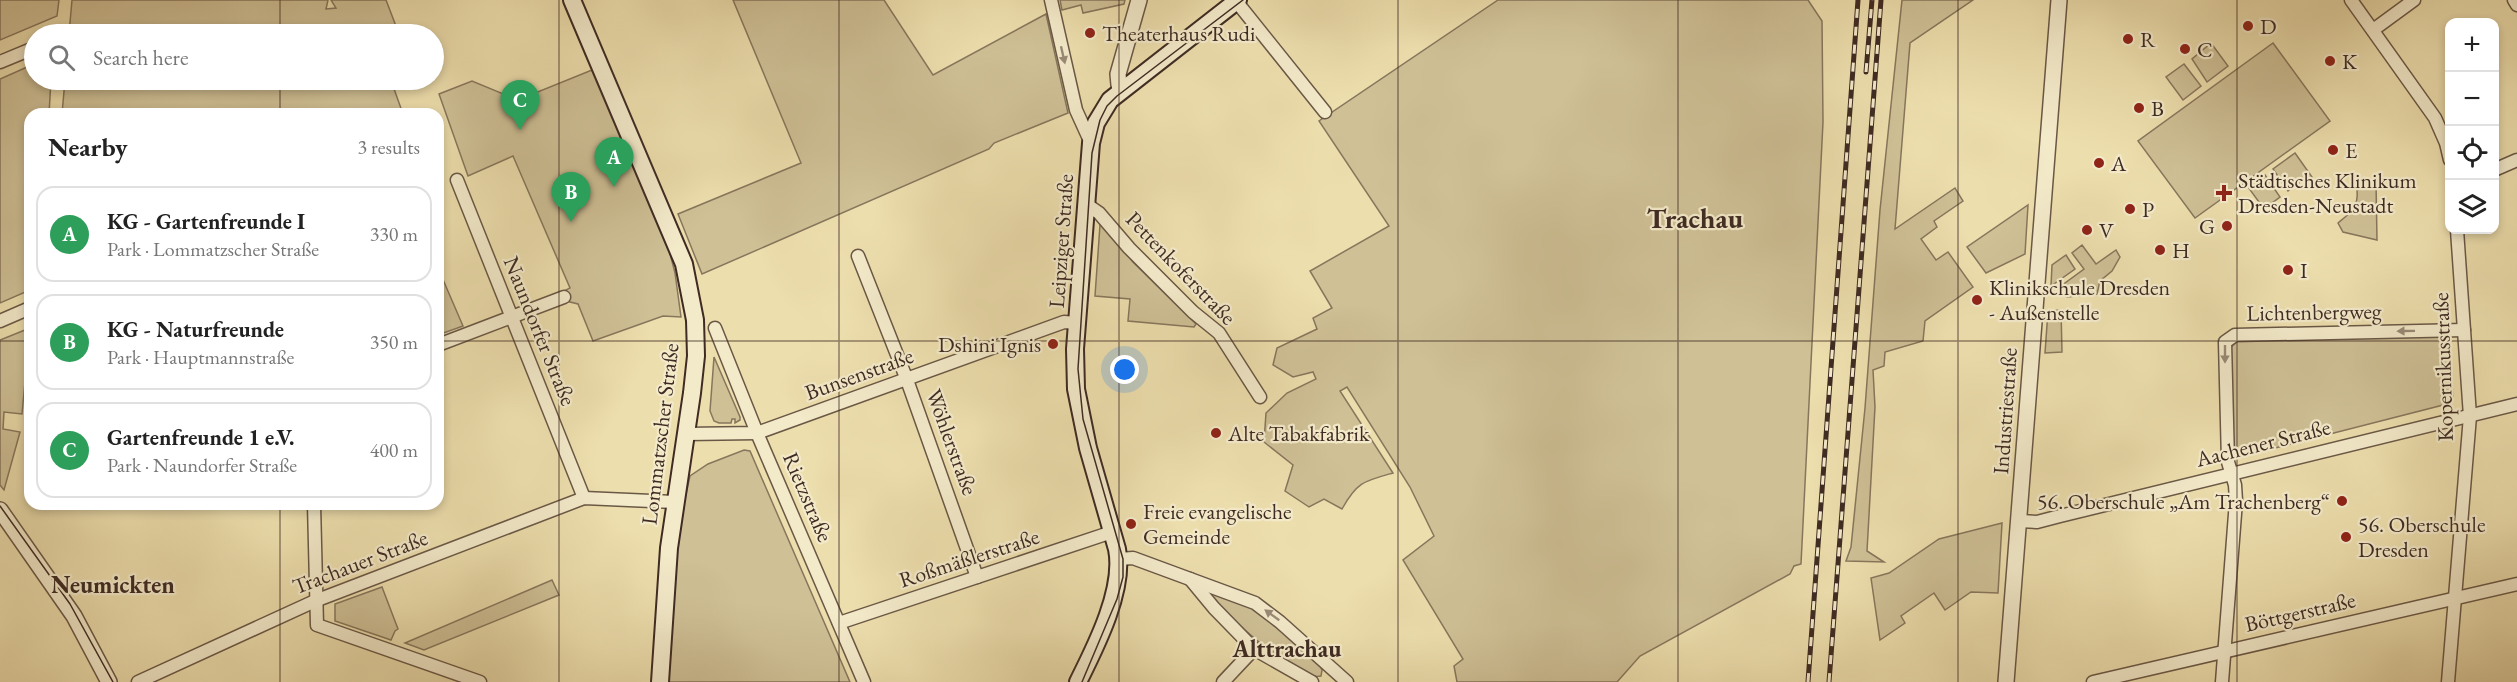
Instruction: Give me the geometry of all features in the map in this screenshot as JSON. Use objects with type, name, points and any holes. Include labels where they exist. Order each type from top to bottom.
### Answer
[{"type":"main road","name":"Lommatzscher Straße","points":[[572,0],[684,264],[695,320],[696,356],[674,502],[660,682]]},
{"type":"main road","name":"Leipziger Straße","points":[[1078,682],[1113,598],[1119,575],[1119,559],[1080,420],[1076,389],[1077,323],[1091,143],[1102,111],[1122,89],[1237,0]]},
{"type":"street","points":[[1051,0],[1076,110],[1091,143]]},
{"type":"street","points":[[1122,89],[1119,85],[1118,74],[1139,0]]},
{"type":"street","points":[[1237,0],[1325,112]]},
{"type":"street","name":"Industriestraße","points":[[2006,682],[2059,0]]},
{"type":"street","points":[[2350,0],[2434,118],[2445,141]]},
{"type":"street","points":[[2373,30],[2414,0]]},
{"type":"street","points":[[2514,0],[2517,5]]},
{"type":"street","points":[[0,62],[24,52]]},
{"type":"street","points":[[2499,168],[2517,159]]},
{"type":"street","name":"Naundorfer Straße","points":[[457,180],[584,498]]},
{"type":"street","name":"Pettenkoferstraße","points":[[1086,204],[1099,213],[1129,248],[1185,304],[1219,333],[1260,397]]},
{"type":"street","name":"Kopernikusstraße","points":[[2448,682],[2470,416],[2457,234]]},
{"type":"street","name":"Wöhlerstraße","points":[[858,256],[907,380],[977,577]]},
{"type":"street","points":[[444,343],[564,297]]},
{"type":"street","points":[[0,321],[24,311]]},
{"type":"street","name":"Bunsenstraße","points":[[686,434],[757,433],[1064,322],[1077,323]]},
{"type":"street","name":"Rietzstraße","points":[[715,328],[757,433],[864,682]]},
{"type":"street","name":"Lichtenbergweg","points":[[2231,473],[2228,462],[2225,342],[2235,335],[2464,330]]},
{"type":"street","name":"Aachener Straße","points":[[2019,521],[2037,522],[2517,404]]},
{"type":"street","points":[[2222,682],[2236,501],[2231,473]]},
{"type":"street","name":"Trachauer Straße","points":[[138,682],[315,601],[584,498],[674,502]]},
{"type":"street","points":[[314,510],[317,625],[480,682]]},
{"type":"street","points":[[0,511],[74,616],[109,682]]},
{"type":"street","name":"Roßmäßlerstraße","points":[[839,623],[1112,532]]},
{"type":"street","points":[[1119,559],[1133,558],[1255,603],[1280,622],[1347,682]]},
{"type":"street","points":[[1189,578],[1214,608],[1254,649],[1312,682]]},
{"type":"street","name":"Böttgerstraße","points":[[2093,682],[2517,584]]},
{"type":"street","points":[[1223,682],[1254,649]]},
{"type":"shaded area","points":[[0,0],[59,0],[57,16],[38,24],[24,24],[24,30],[0,40]]},
{"type":"shaded area","points":[[72,0],[328,0],[326,9],[336,8],[331,0],[386,0],[395,24],[70,24]]},
{"type":"shaded area","points":[[733,0],[884,0],[933,75],[1046,14],[1068,113],[994,143],[989,149],[702,274],[678,214],[801,163]]},
{"type":"shaded area","points":[[1060,0],[1125,0],[1124,4],[1083,13],[1081,5],[1062,10]]},
{"type":"shaded area","points":[[1498,0],[1808,0],[1822,21],[1823,122],[1801,564],[1794,566],[1790,574],[1640,656],[1617,682],[1457,682],[1454,666],[1463,659],[1403,560],[1434,536],[1410,487],[1347,387],[1340,391],[1393,473],[1362,484],[1352,493],[1342,509],[1324,499],[1309,507],[1285,491],[1293,465],[1264,442],[1266,413],[1287,393],[1316,379],[1313,372],[1293,377],[1273,365],[1277,348],[1317,329],[1313,318],[1332,308],[1310,271],[1389,226],[1319,121]]},
{"type":"shaded area","points":[[1902,0],[1973,0],[1910,43],[1895,229],[1955,188],[1963,201],[1934,221],[1937,227],[1921,239],[1936,260],[1948,252],[1973,287],[1925,321],[1923,341],[1885,352],[1884,366],[1873,370],[1875,407],[1867,551],[1884,562],[1846,561],[1851,547],[1865,408],[1880,210]]},
{"type":"shaded area","points":[[2211,43],[2228,66],[2207,82],[2192,59]]},
{"type":"shaded area","points":[[2273,43],[2330,121],[2195,218],[2138,141]]},
{"type":"shaded area","points":[[2184,64],[2201,86],[2183,100],[2166,77]]},
{"type":"shaded area","points":[[24,68],[24,90],[50,90],[49,108],[24,108],[24,293],[0,303],[0,79]]},
{"type":"shaded area","points":[[592,70],[665,234],[675,273],[681,317],[663,316],[593,341],[578,304],[566,301],[562,292],[570,288],[513,156],[468,176],[439,94],[472,81],[518,100]]},
{"type":"shaded area","points":[[64,90],[394,90],[401,108],[63,108]]},
{"type":"shaded area","points":[[2295,153],[2312,177],[2309,179],[2307,177],[2288,191],[2273,169]]},
{"type":"shaded area","points":[[2265,175],[2280,197],[2264,209],[2248,187]]},
{"type":"shaded area","points":[[2376,182],[2377,240],[2343,232],[2338,223],[2350,213],[2355,205],[2357,190]]},
{"type":"shaded area","points":[[2028,205],[2025,254],[1986,273],[1967,247]]},
{"type":"shaded area","points":[[1100,225],[1105,226],[1133,262],[1196,324],[1194,327],[1128,321],[1130,299],[1095,296]]},
{"type":"shaded area","points":[[2082,245],[2096,264],[2116,250],[2120,257],[2112,271],[2100,281],[2097,294],[2067,297],[2061,286],[2084,269],[2072,253]]},
{"type":"shaded area","points":[[2066,255],[2075,269],[2051,286],[2052,265]]},
{"type":"shaded area","points":[[444,282],[463,326],[444,333]]},
{"type":"shaded area","points":[[2061,310],[2062,352],[2045,353],[2048,311]]},
{"type":"shaded area","points":[[24,330],[22,414],[4,412],[3,429],[20,432],[4,490],[0,485],[0,340]]},
{"type":"shaded area","points":[[2448,334],[2453,396],[2447,404],[2232,459],[2228,350],[2241,338]]},
{"type":"shaded area","points":[[714,357],[740,417],[740,420],[735,423],[735,419],[732,419],[731,423],[714,421],[710,411]]},
{"type":"shaded area","points":[[744,450],[750,451],[850,682],[668,682],[679,526],[690,476],[708,464]]},
{"type":"shaded area","points":[[2002,523],[1998,593],[1971,592],[1945,610],[1934,593],[1901,616],[1905,623],[1880,640],[1871,578],[1889,573],[1939,539]]},
{"type":"shaded area","points":[[552,580],[559,595],[424,650],[405,643]]},
{"type":"shaded area","points":[[382,587],[398,629],[391,640],[335,621],[335,604]]},
{"type":"shaded area","points":[[1210,591],[1252,607],[1318,662],[1322,670],[1321,676],[1310,675],[1296,669],[1263,645],[1208,597],[1207,592]]},
{"type":"tram line","points":[[1082,682],[1117,599],[1123,577],[1123,559],[1083,419],[1078,369],[1092,153],[1100,120],[1107,106],[1243,0]]},
{"type":"tram line","points":[[0,506],[70,604],[113,682]]},
{"type":"railway","points":[[1808,682],[1858,0]]},
{"type":"railway","points":[[1866,72],[1872,0]]},
{"type":"railway","points":[[1829,682],[1881,0]]},
{"type":"place","name":"D","points":[[2248,26]]},
{"type":"place","name":"Theaterhaus Rudi","points":[[1090,33]]},
{"type":"place","name":"R","points":[[2128,39]]},
{"type":"place","name":"C","points":[[2185,49]]},
{"type":"place","name":"K","points":[[2330,61]]},
{"type":"place","name":"B","points":[[2139,108]]},
{"type":"place","name":"Gartenfreunde 1 e.V.","points":[[520,130]]},
{"type":"place","name":"E","points":[[2333,150]]},
{"type":"place","name":"A","points":[[2099,163]]},
{"type":"place","name":"KG - Gartenfreunde I","points":[[614,187]]},
{"type":"place","name":"Städtisches Klinikum Dresden-Neustadt","points":[[2224,193]]},
{"type":"place","name":"P","points":[[2130,209]]},
{"type":"place","name":"KG - Naturfreunde","points":[[571,222]]},
{"type":"place","name":"G","points":[[2227,226]]},
{"type":"place","name":"V","points":[[2087,230]]},
{"type":"place","name":"H","points":[[2160,250]]},
{"type":"place","name":"I","points":[[2288,270]]},
{"type":"place","name":"Klinikschule Dresden - Außenstelle","points":[[1977,300]]},
{"type":"place","name":"Dshini Ignis","points":[[1053,344]]},
{"type":"place","name":"Alte Tabakfabrik","points":[[1216,433]]},
{"type":"place","name":"56. Oberschule „Am Trachenberg“","points":[[2342,501]]},
{"type":"place","name":"Freie evangelische Gemeinde","points":[[1131,524]]},
{"type":"place","name":"56. Oberschule Dresden","points":[[2346,537]]},
{"type":"district","name":"Trachau","points":[[1695,218]]},
{"type":"district","name":"Neumickten","points":[[113,584]]},
{"type":"district","name":"Alttrachau","points":[[1287,648]]}]
